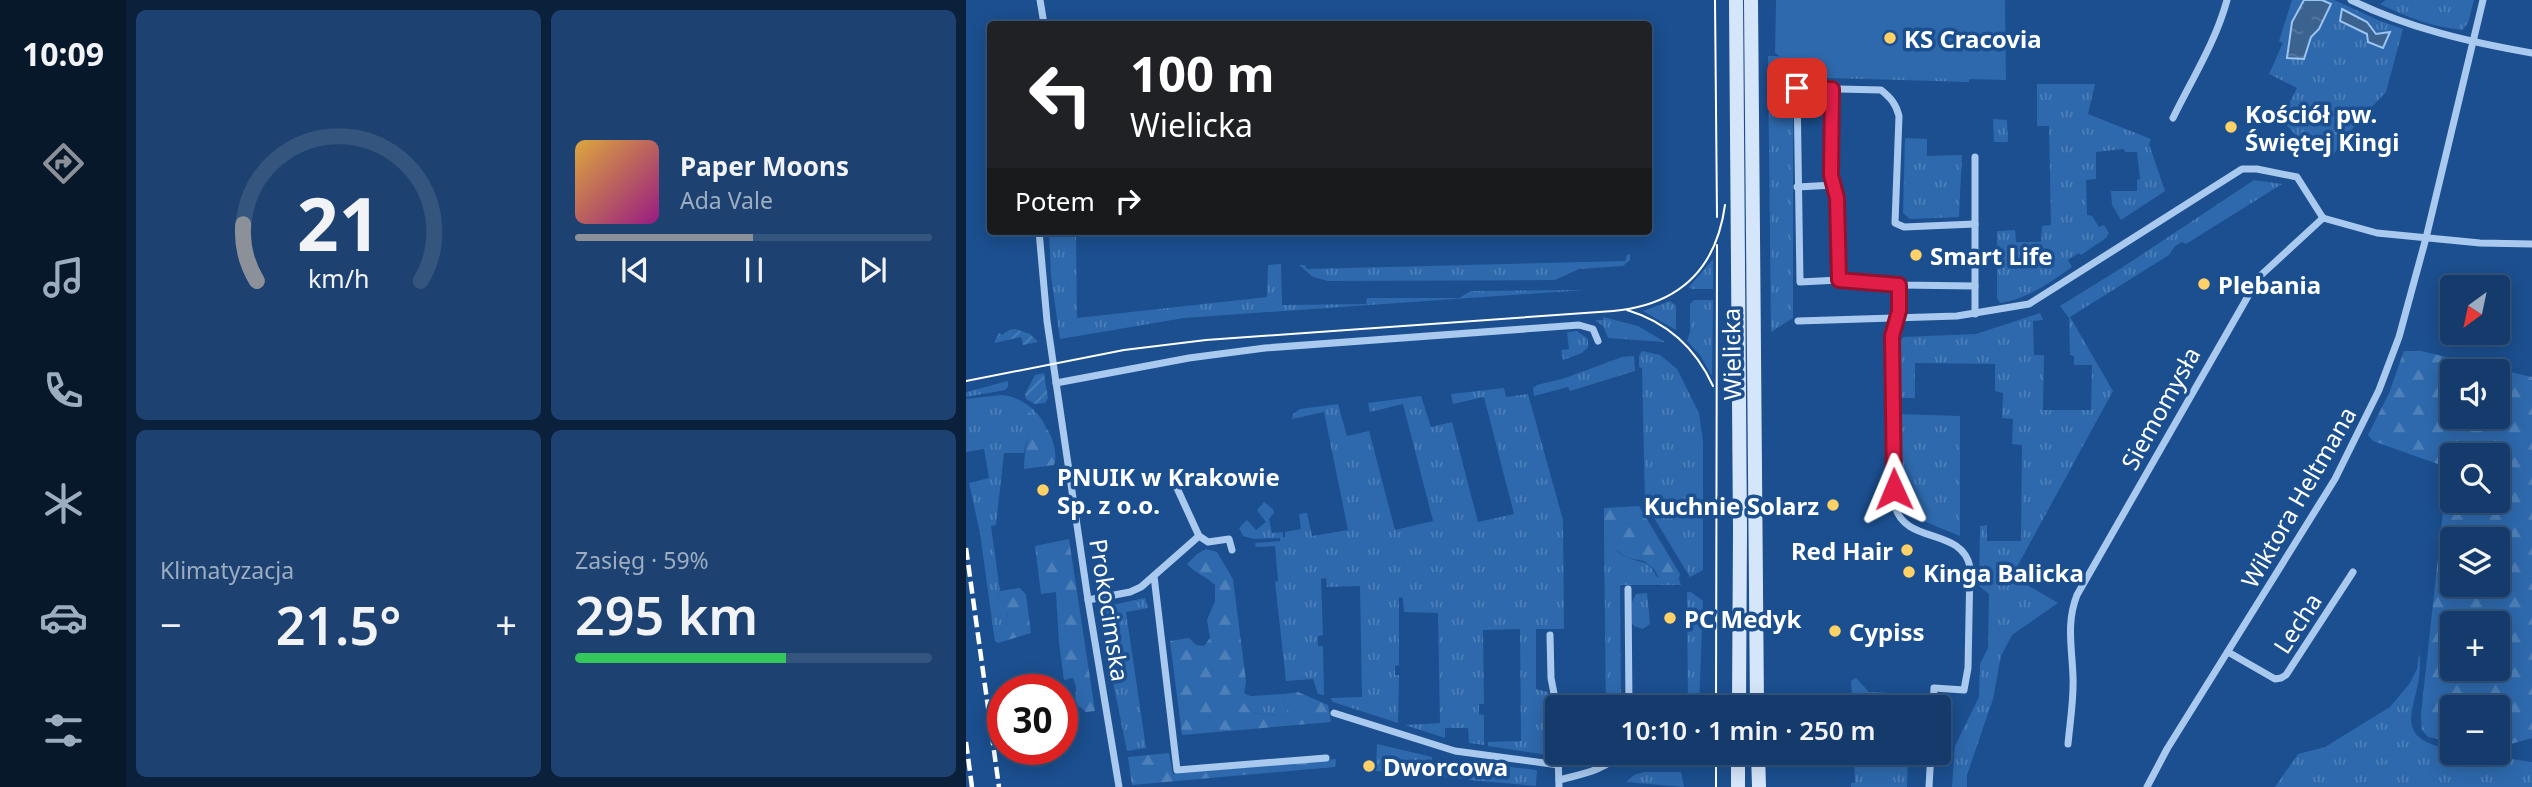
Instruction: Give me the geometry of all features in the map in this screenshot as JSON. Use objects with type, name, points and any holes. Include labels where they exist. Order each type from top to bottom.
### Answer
[{"type":"main road","name":"Wielicka","points":[[1736,0],[1741,531],[1739,695]]},
{"type":"main road","name":"Wielicka","points":[[1751,0],[1757,695]]},
{"type":"main road","points":[[1738,765],[1738,787]]},
{"type":"main road","points":[[1758,765],[1759,787]]},
{"type":"street","points":[[1040,0],[1044,21]]},
{"type":"street","points":[[2173,118],[2219,29],[2227,0]]},
{"type":"street","points":[[2351,0],[2407,24],[2474,43],[2532,53]]},
{"type":"street","name":"Wiktora Heltmana","points":[[2147,787],[2167,749],[2336,480],[2379,390],[2399,337],[2426,238],[2483,0]]},
{"type":"street","points":[[1975,224],[1904,227],[1895,223],[1899,116],[1897,105],[1881,90],[1797,88],[1800,282],[1839,280],[1899,285],[1975,286]]},
{"type":"street","points":[[1832,89],[1831,175],[1837,198],[1839,280]]},
{"type":"street","points":[[1975,156],[1975,314]]},
{"type":"street","points":[[1798,321],[1975,314],[2029,304],[2230,174],[2242,169],[2257,169],[2297,177],[2323,218],[2377,233],[2532,244]]},
{"type":"street","points":[[1797,187],[1834,185]]},
{"type":"street","name":"Siemomysła","points":[[2068,744],[2074,680],[2069,629],[2071,610],[2077,595],[2259,277],[2323,218]]},
{"type":"street","name":"Prokocimska","points":[[1039,235],[1042,289],[1119,787]]},
{"type":"street","points":[[1899,285],[1897,319],[1892,336],[1896,513],[1909,526],[1961,548],[1970,568],[1968,668],[1964,690],[1934,688],[1934,695]]},
{"type":"street","points":[[1056,383],[1189,358],[1334,342],[1579,325],[1593,329],[1598,341]]},
{"type":"street","points":[[1171,475],[1199,536],[1208,542],[1228,539],[1232,550]]},
{"type":"street","points":[[1088,600],[1130,592],[1154,576],[1199,536]]},
{"type":"street","name":"Lecha","points":[[2228,652],[2275,679],[2286,675],[2353,572]]},
{"type":"street","points":[[1154,576],[1177,770],[1326,758]]},
{"type":"street","points":[[1628,589],[1629,695]]},
{"type":"street","points":[[1550,635],[1554,695]]},
{"type":"street","points":[[1334,713],[1455,751],[1545,763]]},
{"type":"street","points":[[1559,765],[1559,784],[1606,765]]},
{"type":"street","points":[[1929,787],[1930,765]]},
{"type":"green space","name":"KS Cracovia","points":[[1776,0],[2005,0],[2006,80],[1804,75],[1775,53]]},
{"type":"green space","points":[[2292,0],[2334,0],[2403,29],[2386,92],[2356,124],[2329,160],[2307,147],[2281,119],[2297,88],[2269,74],[2283,43],[2279,41]]},
{"type":"green space","points":[[2386,0],[2474,0],[2468,23],[2462,30],[2410,17],[2380,4]]},
{"type":"green space","points":[[1768,56],[1971,60],[1969,82],[1793,77],[1793,318],[1771,332]]},
{"type":"green space","points":[[2037,84],[2095,84],[2088,114],[2151,139],[2149,144],[2165,191],[2121,220],[2112,205],[2111,191],[2137,191],[2137,180],[2140,179],[2137,152],[2125,152],[2124,149],[2096,152],[2096,179],[2086,180],[2087,215],[2092,216],[2099,227],[2104,225],[2109,233],[2106,238],[2081,255],[2079,253],[2068,260],[2072,267],[2046,284],[2020,298],[2000,303],[1997,298],[1997,231],[2015,230],[2016,242],[2041,242],[2042,226],[2051,225],[2049,126],[2037,126]]},
{"type":"green space","points":[[1993,119],[2007,120],[2008,142],[1994,142]]},
{"type":"green space","points":[[1905,138],[1927,139],[1927,156],[1962,155],[1959,217],[1910,219],[1903,213]]},
{"type":"green space","points":[[2254,180],[2282,184],[2186,244],[2182,242],[2175,246],[2169,255],[2070,317],[2113,391],[2012,576],[2058,603],[2012,635],[2001,656],[1993,699],[1967,775],[1967,787],[1952,787],[1955,746],[1979,697],[1980,664],[1988,648],[1989,594],[1979,586],[1980,526],[1987,525],[1987,541],[2021,541],[2022,445],[2012,444],[2013,419],[2002,418],[2003,393],[1995,391],[1995,364],[1915,363],[1915,398],[1900,398],[1901,341],[1903,337],[1976,334],[2040,313],[2043,320],[2033,321],[2034,355],[2044,355],[2043,410],[2091,410],[2092,365],[2074,365],[2074,356],[2070,355],[2069,318],[2060,306]]},
{"type":"green space","points":[[1049,235],[1076,235],[1077,318],[1267,297],[1268,265],[1281,264],[1282,305],[1366,304],[1367,298],[1459,298],[1471,291],[1585,290],[1184,318],[1060,339],[1051,276]]},
{"type":"green space","points":[[1630,254],[1630,260],[1623,266],[1579,269],[1555,280],[1328,281],[1313,277],[1299,265],[1305,265],[1307,269],[1625,261]]},
{"type":"green space","points":[[1713,259],[1713,289],[1691,289],[1689,287]]},
{"type":"green space","points":[[1694,300],[1713,300],[1712,376],[1700,355],[1687,341],[1690,332],[1690,304]]},
{"type":"green space","points":[[1670,301],[1676,306],[1676,330],[1643,311]]},
{"type":"green space","points":[[1603,317],[1638,326],[1665,342],[1608,338],[1603,326],[1595,320],[1603,320]]},
{"type":"green space","points":[[1015,329],[1030,334],[1038,342],[1023,345],[1021,337],[994,343],[999,333],[1002,335]]},
{"type":"green space","points":[[1577,331],[1588,339],[1588,347],[1582,353],[1563,360],[1561,350],[1569,349],[1567,332]]},
{"type":"green space","points":[[1642,351],[1660,355],[1677,369],[1699,413],[1703,441],[1703,570],[1690,577],[1645,503],[1642,368],[1639,367]]},
{"type":"green space","points":[[2404,351],[2421,351],[2455,359],[2440,359],[2440,429],[2510,429],[2510,372],[2532,377],[2532,738],[2510,744],[2510,695],[2440,695],[2440,740],[2428,737],[2422,730],[2421,714],[2440,539],[2440,597],[2510,597],[2510,527],[2441,527],[2443,513],[2510,513],[2510,443],[2440,443],[2440,465],[2373,441],[2368,435],[2389,393]]},
{"type":"green space","points":[[1634,356],[1635,371],[1570,391],[1568,387],[1534,396],[1533,388],[1537,385],[1565,378],[1622,357]]},
{"type":"green space","points":[[1044,373],[1048,398],[1045,403],[1035,404],[1026,399],[1025,394],[1035,375]]},
{"type":"green space","points":[[1008,381],[1005,390],[966,397],[966,392]]},
{"type":"green space","points":[[1504,388],[1506,397],[1528,394],[1563,520],[1564,629],[1536,629],[1536,689],[1548,692],[1548,695],[1545,695],[1545,755],[1488,746],[1488,742],[1521,741],[1520,629],[1483,630],[1484,704],[1479,704],[1479,714],[1484,715],[1484,745],[1469,743],[1468,728],[1445,728],[1445,738],[1405,725],[1440,723],[1438,613],[1404,612],[1403,598],[1399,597],[1399,665],[1395,666],[1395,675],[1399,675],[1398,723],[1333,702],[1330,698],[1362,697],[1360,586],[1327,587],[1326,578],[1321,579],[1323,635],[1318,636],[1318,646],[1323,646],[1324,695],[1318,694],[1313,679],[1286,681],[1275,582],[1278,581],[1275,546],[1256,547],[1255,543],[1280,541],[1280,538],[1254,539],[1243,536],[1239,528],[1247,520],[1256,530],[1266,522],[1257,510],[1264,502],[1273,509],[1274,513],[1269,519],[1272,533],[1283,532],[1283,537],[1285,532],[1301,529],[1299,514],[1307,513],[1312,536],[1348,530],[1324,412],[1292,419],[1293,414],[1300,409],[1338,404],[1347,436],[1369,431],[1395,530],[1433,521],[1403,404],[1370,412],[1368,403],[1421,396],[1431,427],[1452,422],[1478,522],[1514,514],[1484,397],[1453,404],[1451,394]]},
{"type":"green space","points":[[1001,395],[1028,405],[1046,427],[1035,421],[1029,427],[1024,453],[1004,453],[996,525],[991,526],[1000,591],[997,601],[1008,611],[1006,625],[994,635],[980,533],[969,483],[989,478],[984,449],[966,452],[966,399]]},
{"type":"green space","points":[[1030,412],[1051,437],[1055,452],[1054,465],[1024,469],[1027,414]]},
{"type":"green space","points":[[1896,414],[1960,416],[1960,536],[1901,512]]},
{"type":"green space","points":[[1639,506],[1680,574],[1679,579],[1674,582],[1661,581],[1654,569],[1644,561],[1628,558],[1604,538],[1604,508]]},
{"type":"green space","points":[[1604,538],[1623,555],[1647,564],[1657,577],[1674,582],[1679,579],[1681,585],[1620,585],[1621,695],[1606,695]]},
{"type":"green space","points":[[1069,539],[1095,711],[1086,712],[1078,705],[1078,674],[1063,674],[1056,592],[1041,594],[1035,546]]},
{"type":"green space","points":[[1206,549],[1217,552],[1233,579],[1246,681],[1243,702],[1252,713],[1286,717],[1288,706],[1283,699],[1284,694],[1298,692],[1328,705],[1331,722],[1182,735],[1170,641],[1189,638],[1196,645],[1204,646],[1210,638],[1207,620],[1215,601],[1215,585],[1187,564]]},
{"type":"green space","points":[[1020,588],[1026,595],[1031,633],[998,643],[994,635],[1006,625],[1008,612],[999,608],[997,601],[1000,591]]},
{"type":"green space","points":[[1687,592],[1691,592],[1703,601],[1699,695],[1688,695]]},
{"type":"green space","points":[[1647,593],[1650,624],[1643,629],[1632,623],[1632,602],[1636,594]]},
{"type":"green space","points":[[1145,598],[1148,608],[1126,612],[1146,748],[1127,751],[1098,608]]},
{"type":"green space","points":[[2419,654],[2420,671],[2412,726],[2418,736],[2430,744],[2440,746],[2440,765],[2510,765],[2510,759],[2532,762],[2532,787],[2275,787],[2298,754],[2325,747],[2390,707],[2410,683],[2417,669]]},
{"type":"green space","points":[[1856,678],[1869,692],[1910,695],[1852,695],[1851,681]]},
{"type":"green space","points":[[1242,693],[1251,696],[1284,694],[1283,699],[1289,706],[1286,717],[1252,713],[1243,702]]},
{"type":"green space","points":[[1377,744],[1432,757],[1432,765],[1469,771],[1471,762],[1477,762],[1465,779],[1433,776],[1433,772],[1424,771],[1423,775],[1376,771]]},
{"type":"green space","points":[[1169,753],[1173,774],[1336,759],[1335,767],[1132,785],[1128,757]]},
{"type":"green space","points":[[1481,764],[1537,770],[1536,786],[1469,780]]},
{"type":"green space","points":[[1854,765],[1908,765],[1907,787],[1851,787],[1851,783],[1855,783]]},
{"type":"green space","points":[[1644,772],[1681,772],[1684,787],[1626,782],[1634,775]]},
{"type":"water","points":[[2304,0],[2322,0],[2331,4],[2319,29],[2311,37],[2304,59],[2287,58],[2292,22]]},
{"type":"water","points":[[2342,9],[2367,22],[2376,34],[2390,32],[2383,48],[2368,42],[2367,34],[2340,21]]},
{"type":"tram line","points":[[1715,0],[1717,217]]},
{"type":"tram line","points":[[966,381],[1124,350],[1206,340],[1613,311],[1636,307],[1657,301],[1690,281],[1713,249],[1725,205]]},
{"type":"tram line","points":[[1716,695],[1717,245]]},
{"type":"tram line","points":[[1627,310],[1655,322],[1679,339],[1698,360],[1713,386]]},
{"type":"tram line","points":[[1716,765],[1716,787]]},
{"type":"railway","points":[[966,548],[999,787]]},
{"type":"railway","points":[[966,742],[972,787]]},
{"type":"place","name":"KS Cracovia","points":[[1890,38]]},
{"type":"place","name":"Kościół pw. Świętej Kingi","points":[[2231,127]]},
{"type":"place","name":"Smart Life","points":[[1916,255]]},
{"type":"place","name":"Plebania","points":[[2204,284]]},
{"type":"place","name":"PNUIK w Krakowie Sp. z o.o.","points":[[1043,490]]},
{"type":"place","name":"Kuchnie Solarz","points":[[1833,505]]},
{"type":"place","name":"Red Hair","points":[[1907,550]]},
{"type":"place","name":"Kinga Balicka","points":[[1909,572]]},
{"type":"place","name":"PC Medyk","points":[[1670,618]]},
{"type":"place","name":"Cypiss","points":[[1835,631]]},
{"type":"place","name":"Dworcowa","points":[[1369,766]]},
{"type":"route","points":[[1797,88],[1832,89],[1831,175],[1837,198],[1839,280],[1899,285],[1899,311],[1892,336],[1894,489]]}]
